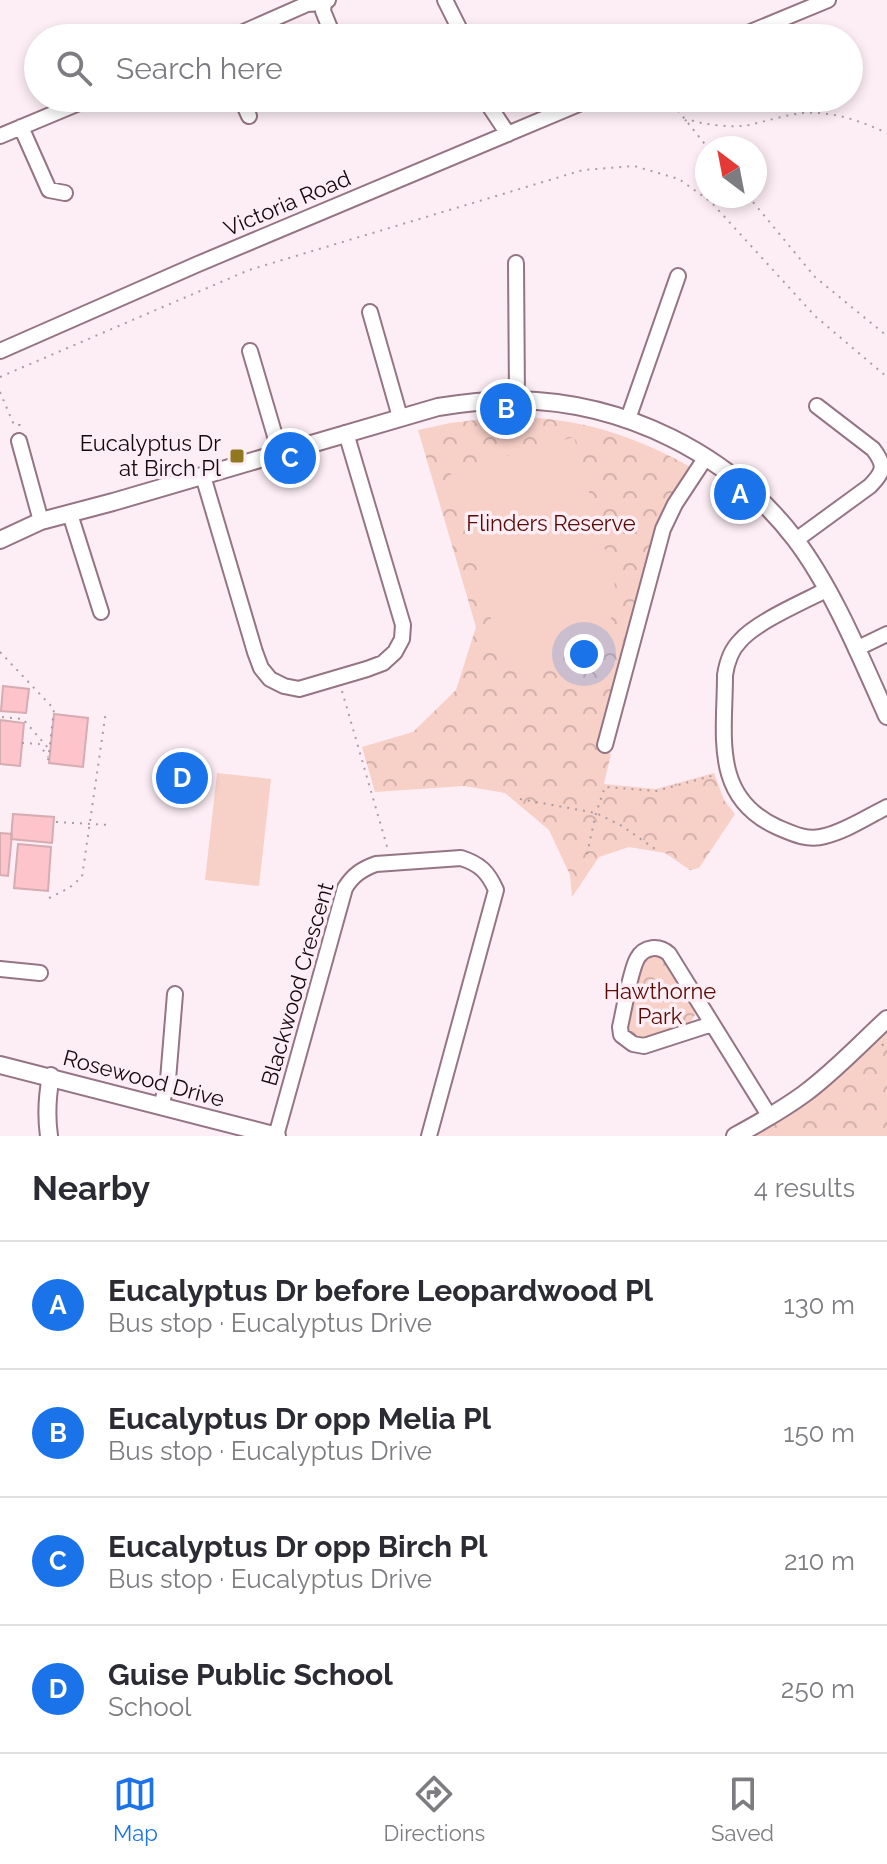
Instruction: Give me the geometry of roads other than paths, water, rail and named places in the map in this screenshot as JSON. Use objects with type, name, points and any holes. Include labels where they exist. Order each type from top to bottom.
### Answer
[{"type":"street","points":[[445,0],[457,24]]},
{"type":"street","points":[[770,24],[828,0]]},
{"type":"street","points":[[262,24],[307,4],[326,2],[323,11],[328,24]]},
{"type":"street","points":[[0,136],[57,112]]},
{"type":"street","points":[[247,112],[249,116]]},
{"type":"street","points":[[493,112],[508,134]]},
{"type":"street","name":"Victoria Road","points":[[0,351],[560,112]]},
{"type":"street","points":[[21,127],[49,190],[65,193]]},
{"type":"street","points":[[516,263],[517,400]]},
{"type":"street","points":[[628,419],[678,276]]},
{"type":"street","points":[[370,312],[400,417]]},
{"type":"street","points":[[250,351],[280,453]]},
{"type":"street","points":[[0,540],[41,521],[438,407],[517,400],[575,406],[628,419],[663,433],[706,457],[747,488],[796,540],[826,590],[887,716]]},
{"type":"street","points":[[796,540],[870,486],[880,476],[883,467],[873,449],[817,406]]},
{"type":"street","points":[[203,476],[261,668],[270,679],[299,689],[383,663],[395,652],[402,639],[403,625],[346,433]]},
{"type":"street","points":[[19,441],[41,521]]},
{"type":"street","points":[[605,745],[663,529],[675,504],[706,457]]},
{"type":"street","points":[[70,514],[101,612]]},
{"type":"street","points":[[826,590],[758,626],[733,650],[725,675],[727,770],[734,791],[746,806],[770,823],[801,836],[827,836],[887,807]]},
{"type":"street","points":[[856,649],[887,634]]},
{"type":"street","name":"Blackwood Crescent","points":[[276,1136],[345,888],[351,878],[363,868],[376,864],[461,858],[483,868],[496,890],[429,1136]]},
{"type":"street","points":[[712,1024],[644,1046],[633,1044],[621,1035],[620,1027],[631,980],[640,954],[652,948],[669,954],[770,1117]]},
{"type":"street","points":[[0,969],[40,973]]},
{"type":"street","points":[[161,1106],[168,1080],[175,994]]},
{"type":"street","points":[[735,1136],[770,1117],[814,1085],[887,1019]]},
{"type":"street","name":"Rosewood Drive","points":[[0,1065],[276,1136]]},
{"type":"street","points":[[49,1136],[46,1116],[51,1076]]},
{"type":"place","name":"Eucalyptus Dr opp Melia Pl","points":[[506,409]]},
{"type":"place","name":"Eucalyptus Dr at Birch Pl","points":[[237,456]]},
{"type":"place","name":"Eucalyptus Dr opp Birch Pl","points":[[290,458]]},
{"type":"place","name":"Eucalyptus Dr before Leopardwood Pl","points":[[740,494]]},
{"type":"place","name":"Guise Public School","points":[[182,778]]},
{"type":"park label","name":"Flinders Reserve","points":[[551,523]]},
{"type":"park label","name":"Hawthorne Park","points":[[660,1004]]}]
